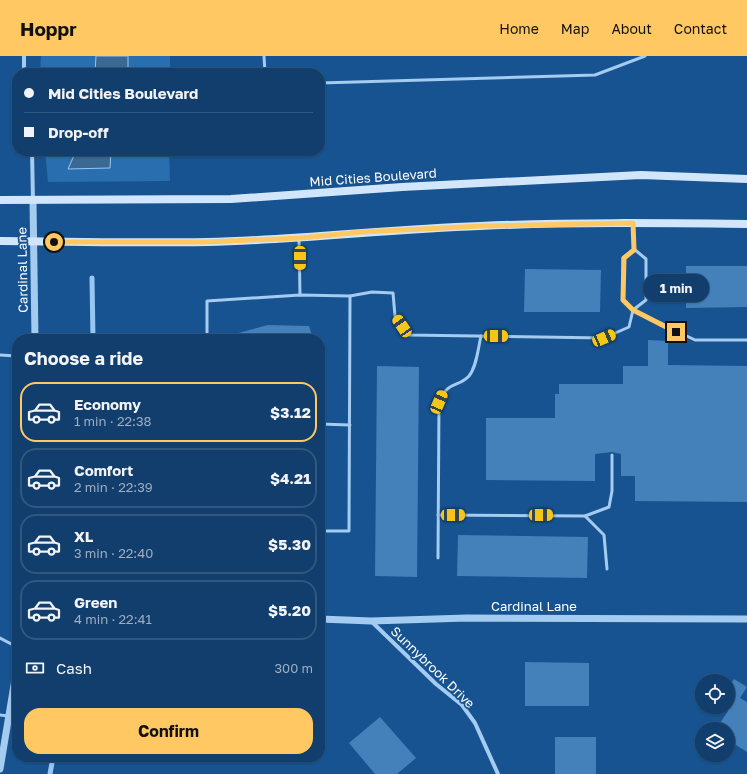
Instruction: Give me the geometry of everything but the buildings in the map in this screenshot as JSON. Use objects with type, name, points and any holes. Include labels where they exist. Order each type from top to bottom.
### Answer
[{"type":"main road","name":"Mid Cities Boulevard","points":[[0,200],[230,199],[402,187],[641,175],[747,179]]},
{"type":"main road","points":[[0,241],[206,242],[300,238],[362,232],[481,226],[633,223],[747,224]]},
{"type":"street","points":[[24,56],[24,68]]},
{"type":"street","points":[[32,156],[33,201]]},
{"type":"street","name":"Cardinal Lane","points":[[33,201],[35,334]]},
{"type":"street","name":"Cardinal Lane","points":[[325,619],[371,621],[467,618],[747,620]]},
{"type":"street","name":"Sunnybrook Drive","points":[[371,621],[436,684],[462,705],[476,723],[498,774]]},
{"type":"street","points":[[0,769],[12,694]]},
{"type":"lane","points":[[264,56],[265,68]]},
{"type":"lane","points":[[325,83],[595,75],[644,56]]},
{"type":"lane","points":[[633,223],[634,250]]},
{"type":"lane","points":[[300,238],[300,295]]},
{"type":"lane","points":[[634,250],[624,258],[623,300],[633,310],[695,340],[747,340]]},
{"type":"lane","points":[[207,334],[207,301],[300,295],[350,296],[372,292],[392,293],[395,316],[408,335],[604,338],[629,327],[633,310],[646,300],[646,259],[634,250]]},
{"type":"lane","points":[[325,532],[349,531],[350,296]]},
{"type":"lane","points":[[438,558],[439,402],[444,391],[469,376],[475,364],[481,336]]},
{"type":"lane","points":[[0,355],[12,356]]},
{"type":"lane","points":[[325,424],[350,425]]},
{"type":"lane","points":[[438,515],[585,516],[610,507],[612,491],[612,455]]},
{"type":"lane","points":[[585,516],[604,535],[607,569]]},
{"type":"lane","points":[[0,638],[12,644]]},
{"type":"lane","points":[[0,716],[8,716]]},
{"type":"shaded area","points":[[41,56],[170,56],[170,68],[40,68]]},
{"type":"shaded area","points":[[96,56],[128,56],[128,68],[95,68]]},
{"type":"shaded area","points":[[45,156],[169,156],[170,181],[48,182]]},
{"type":"shaded area","points":[[74,156],[111,156],[110,168],[68,169]]},
{"type":"waterway","points":[[92,278],[93,334]]},
{"type":"waterway","points":[[50,774],[52,762]]},
{"type":"route","points":[[54,242],[206,242],[300,238],[362,232],[481,226],[633,223],[634,250],[624,258],[623,300],[633,310],[676,332]]}]
